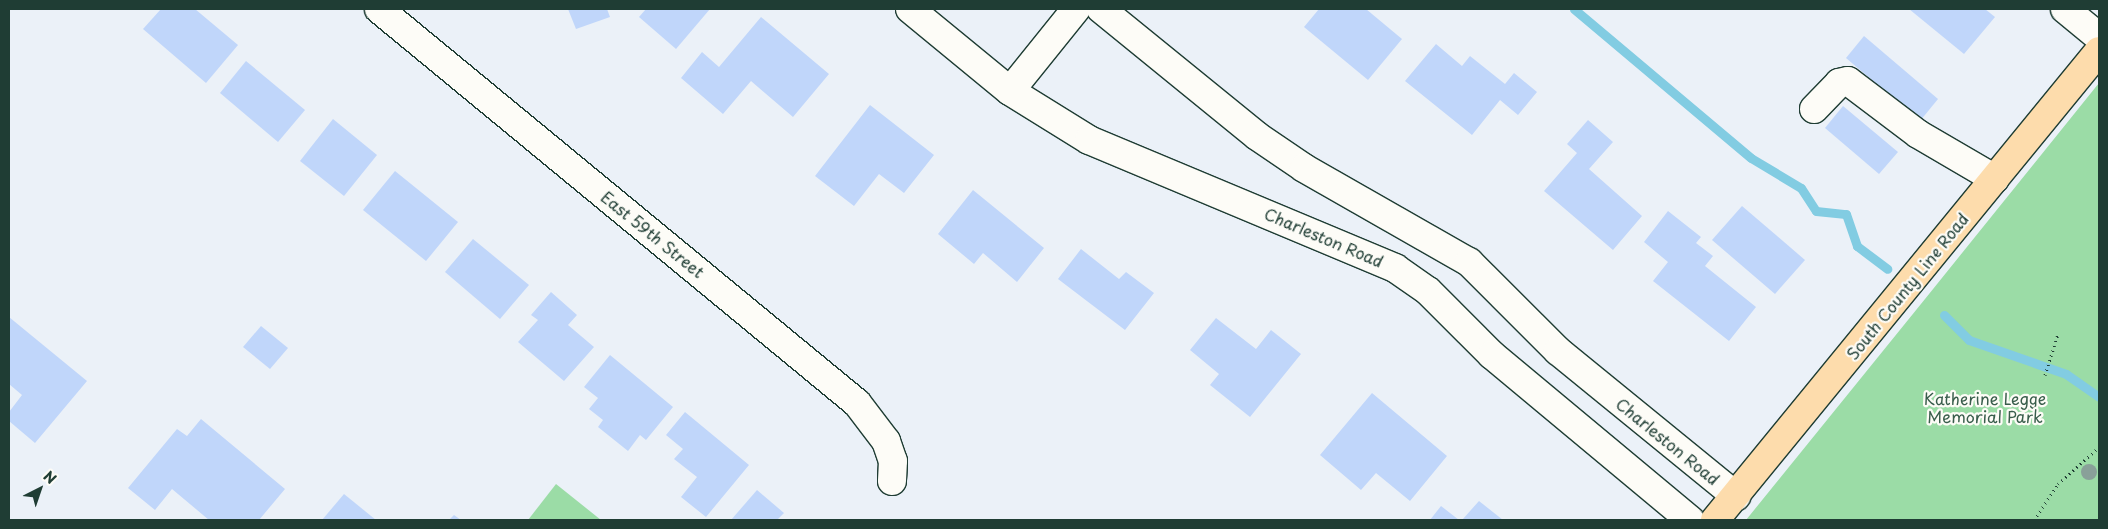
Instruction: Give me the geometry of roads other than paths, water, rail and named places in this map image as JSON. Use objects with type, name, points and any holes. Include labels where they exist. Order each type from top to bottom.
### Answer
[{"type":"main road","name":"South County Line Road","points":[[1715,520],[2099,51]]},
{"type":"street","name":"East 59th Street","points":[[379,9],[857,403],[886,441],[893,461],[892,481]]},
{"type":"street","name":"Charleston Road","points":[[910,9],[1010,90],[1089,140],[1395,268],[1428,291],[1492,356],[1690,520]]},
{"type":"street","points":[[1010,90],[1076,9]]},
{"type":"street","name":"Charleston Road","points":[[1100,9],[1258,136],[1304,168],[1469,262],[1558,351],[1736,496]]},
{"type":"street","points":[[2065,9],[2099,37]]},
{"type":"street","points":[[1814,109],[1838,83],[1848,81],[1918,134],[1995,179]]},
{"type":"waterway","points":[[1574,9],[1751,158],[1801,188],[1816,211],[1846,214],[1857,246],[1887,269]]},
{"type":"waterway","points":[[1944,315],[1969,340],[2066,374],[2099,397]]},
{"type":"park label","name":"Katherine Legge Memorial Park","points":[[1985,407]]}]
